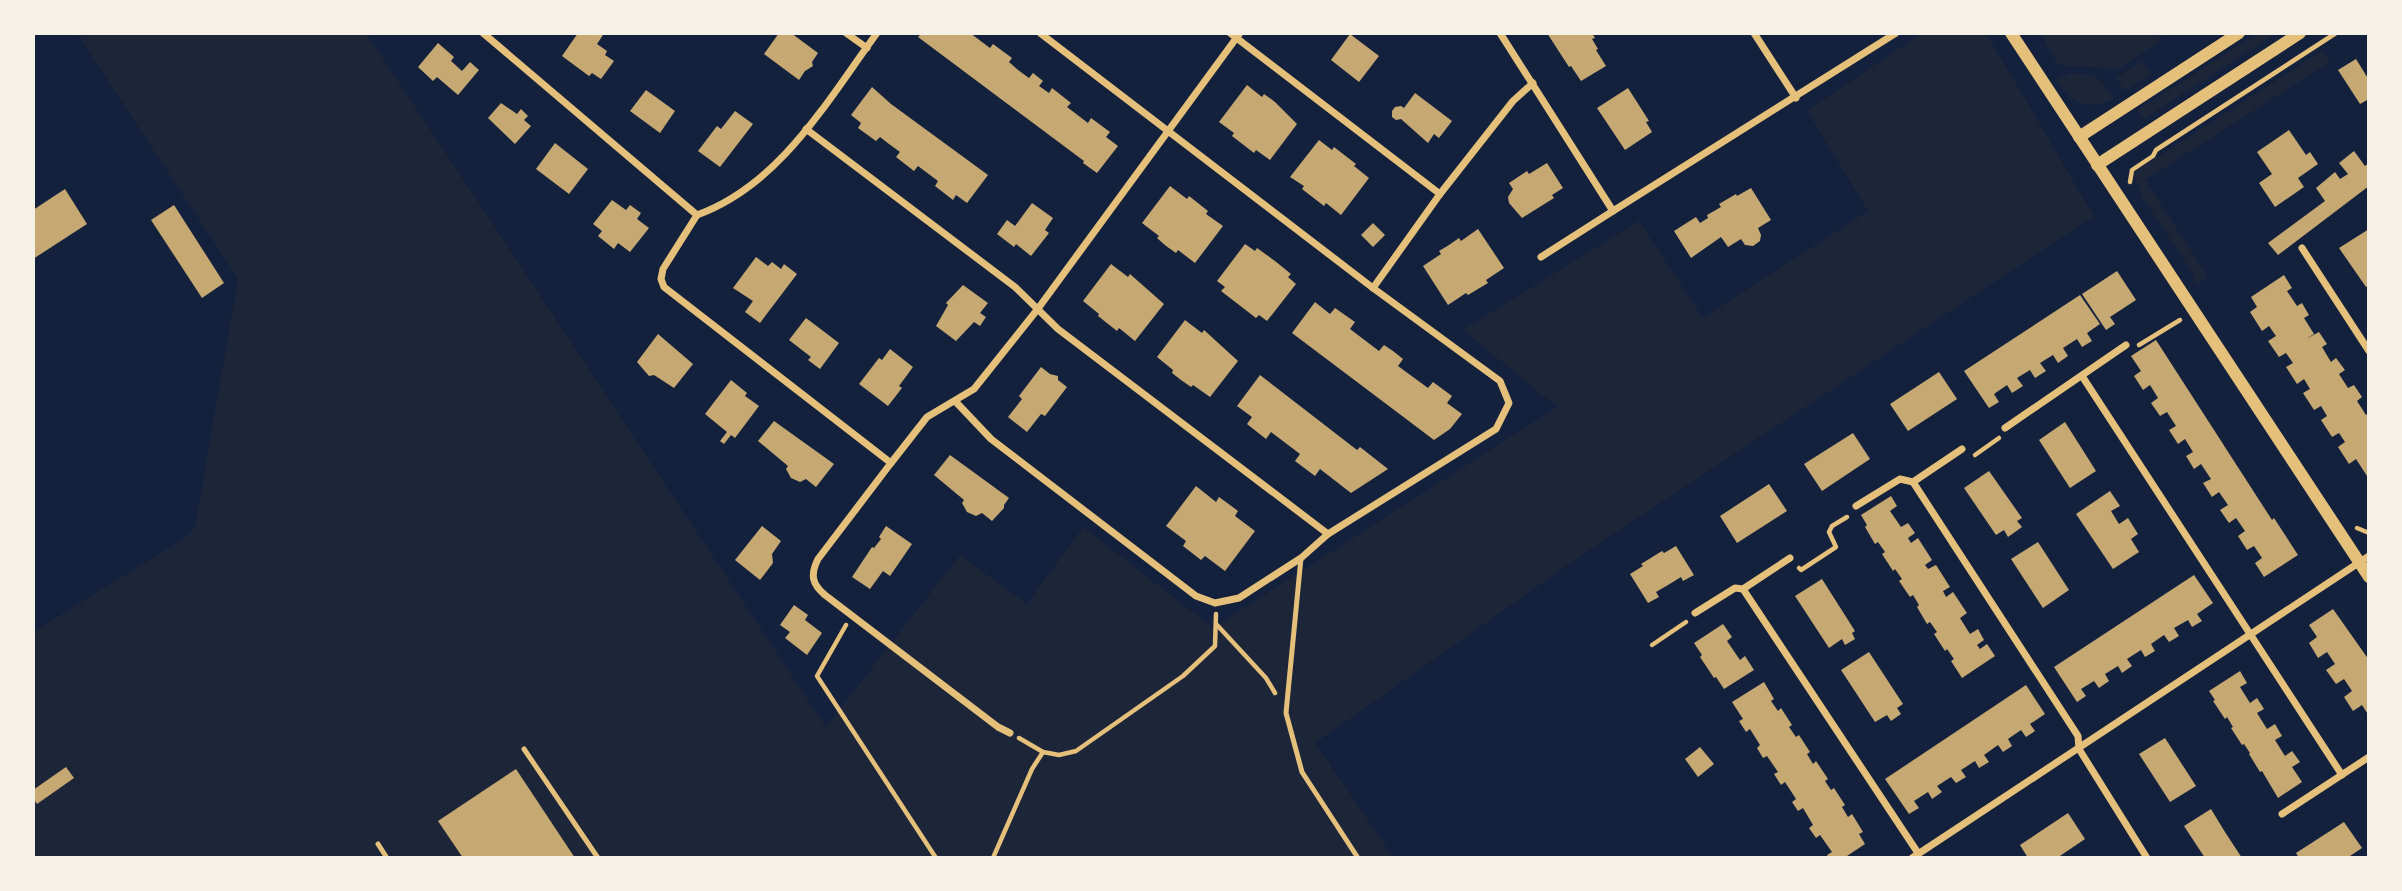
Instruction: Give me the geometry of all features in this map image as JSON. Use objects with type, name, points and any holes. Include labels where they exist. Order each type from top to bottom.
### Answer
[{"type":"street","points":[[483,33],[697,215]]},
{"type":"street","points":[[846,33],[867,48]]},
{"type":"street","points":[[877,33],[784,156],[741,194],[697,215],[663,269],[661,279],[664,287],[891,463]]},
{"type":"street","points":[[954,401],[991,439],[1196,596],[1215,603],[1239,598],[1301,558],[1328,534],[1496,429],[1509,403],[1500,381],[1373,288],[1040,33]]},
{"type":"street","points":[[1500,33],[1613,211]]},
{"type":"street","points":[[1754,33],[1796,98]]},
{"type":"street","points":[[1541,257],[1896,33]]},
{"type":"street","points":[[2011,33],[2097,165],[2364,559],[2369,577]]},
{"type":"street","points":[[2079,136],[2239,33]]},
{"type":"street","points":[[2097,165],[2300,33]]},
{"type":"street","points":[[1010,733],[998,727],[851,615],[817,587],[812,579],[818,559],[927,417],[974,389],[1037,310],[1169,132],[1235,35],[1440,194]]},
{"type":"street","points":[[1373,288],[1440,194],[1513,101],[1532,83]]},
{"type":"street","points":[[806,130],[1015,287],[1069,337],[1328,534]]},
{"type":"street","points":[[2302,248],[2369,351]]},
{"type":"street","points":[[2005,428],[2126,345]]},
{"type":"street","points":[[2082,376],[2342,775]]},
{"type":"street","points":[[1913,482],[1962,450]]},
{"type":"street","points":[[1856,506],[1900,478],[1913,482],[2078,736],[2079,749],[2147,858]]},
{"type":"street","points":[[1695,613],[1735,588],[1743,589],[1790,558]]},
{"type":"street","points":[[1743,589],[1915,855],[2364,559]]},
{"type":"street","points":[[2282,814],[2369,757]]},
{"type":"lane","points":[[1301,558],[1286,713],[1302,772],[1359,858]]},
{"type":"lane","points":[[524,749],[598,858]]},
{"type":"lane","points":[[378,844],[387,858]]},
{"type":"path","points":[[2132,170],[2153,156],[2156,150],[2336,33]]},
{"type":"path","points":[[2172,309],[2187,331]]},
{"type":"path","points":[[2126,345],[2131,350],[2180,320]]},
{"type":"path","points":[[1962,450],[1973,456],[1998,439],[2005,428]]},
{"type":"path","points":[[1790,558],[1801,570],[1836,547],[1829,532],[1832,526],[1852,513],[1856,506]]},
{"type":"path","points":[[1010,733],[1043,751],[1059,755],[1076,751],[1095,740],[1125,715],[1182,676],[1215,646],[1215,603]]},
{"type":"path","points":[[1652,645],[1695,613]]},
{"type":"path","points":[[851,615],[817,676],[936,858]]},
{"type":"path","points":[[1217,625],[1266,678],[1286,713]]},
{"type":"path","points":[[993,858],[1032,769],[1043,751]]},
{"type":"shaded area","points":[[77,33],[366,33],[826,727],[960,555],[1027,604],[1083,527],[1213,628],[1557,407],[1463,330],[1639,221],[1703,318],[1868,211],[1807,111],[1922,33],[1986,33],[2094,216],[1589,550],[1315,743],[1394,858],[33,858],[33,632],[188,536],[195,527],[238,279]]},
{"type":"shaded area","points":[[2047,33],[2157,33],[2161,40],[2119,69],[2058,65],[2042,36]]},
{"type":"shaded area","points":[[2258,33],[2276,33],[2144,119],[2138,110]]},
{"type":"shaded area","points":[[2323,50],[2330,62],[2145,180],[2208,277],[2196,284],[2191,270],[2143,198],[2133,173]]},
{"type":"shaded area","points":[[2142,61],[2151,74],[2125,91],[2116,78]]},
{"type":"shaded area","points":[[2070,73],[2096,78],[2105,85],[2114,99],[2096,105],[2074,100],[2056,80]]},
{"type":"building","points":[[578,33],[603,35],[597,44],[607,51],[605,55],[614,61],[601,79],[592,73],[589,76],[562,56]]},
{"type":"building","points":[[779,33],[791,33],[818,53],[812,62],[813,66],[805,71],[799,80],[764,54]]},
{"type":"building","points":[[922,33],[970,33],[990,48],[993,44],[1012,58],[1009,62],[1018,70],[1029,78],[1033,73],[1043,81],[1039,86],[1049,93],[1052,88],[1071,103],[1067,107],[1088,123],[1091,118],[1110,132],[1106,137],[1118,146],[1097,173],[918,37]]},
{"type":"building","points":[[1547,33],[1592,33],[1595,38],[1592,39],[1598,49],[1596,50],[1606,66],[1581,81]]},
{"type":"building","points":[[1350,34],[1379,56],[1359,82],[1331,60]]},
{"type":"building","points":[[438,43],[454,57],[451,61],[462,71],[470,62],[479,70],[458,95],[437,77],[433,81],[418,67]]},
{"type":"building","points":[[2356,59],[2369,80],[2369,99],[2360,104],[2338,70]]},
{"type":"building","points":[[1247,85],[1262,97],[1264,94],[1275,102],[1297,124],[1270,160],[1256,150],[1254,153],[1219,122]]},
{"type":"building","points":[[872,87],[988,175],[967,203],[956,195],[953,200],[935,186],[938,181],[918,166],[914,171],[896,157],[900,152],[880,137],[876,141],[858,128],[861,123],[851,115]]},
{"type":"building","points":[[1628,88],[1649,121],[1646,122],[1652,132],[1625,150],[1597,108]]},
{"type":"building","points":[[646,90],[675,111],[660,133],[630,111]]},
{"type":"building","points":[[1415,93],[1452,121],[1439,138],[1434,134],[1428,143],[1401,119],[1392,117],[1395,107],[1404,108]]},
{"type":"building","points":[[501,103],[517,114],[521,109],[528,116],[524,120],[531,126],[515,144],[488,118]]},
{"type":"building","points":[[735,111],[753,124],[720,167],[698,151],[717,126],[721,129]]},
{"type":"building","points":[[2289,130],[2306,155],[2310,152],[2318,164],[2298,178],[2304,187],[2275,207],[2259,183],[2272,174],[2257,152]]},
{"type":"building","points":[[1319,140],[1332,150],[1334,147],[1369,178],[1341,215],[1326,203],[1324,206],[1302,189],[1304,186],[1290,177]]},
{"type":"building","points":[[555,143],[588,169],[569,194],[536,169]]},
{"type":"building","points":[[2354,151],[2365,166],[2369,163],[2369,186],[2278,255],[2268,243],[2325,201],[2316,188],[2335,172],[2340,179],[2348,174],[2339,163]]},
{"type":"building","points":[[1547,163],[1563,188],[1552,195],[1554,198],[1522,218],[1509,203],[1508,197],[1513,189],[1509,183],[1527,171],[1529,174]]},
{"type":"building","points":[[1170,186],[1187,199],[1189,196],[1208,211],[1206,214],[1223,226],[1195,263],[1178,250],[1176,253],[1166,246],[1157,238],[1159,236],[1142,223]]},
{"type":"building","points":[[1751,188],[1771,220],[1758,228],[1760,241],[1753,246],[1745,245],[1741,239],[1728,247],[1721,237],[1691,258],[1674,231],[1696,217],[1700,223],[1708,218],[1707,215],[1721,207],[1719,204]]},
{"type":"building","points":[[65,189],[87,224],[33,259],[33,210]]},
{"type":"building","points":[[612,200],[626,210],[630,205],[641,213],[637,219],[649,228],[630,252],[618,243],[614,249],[598,236],[602,231],[593,224]]},
{"type":"building","points":[[1032,203],[1053,218],[1045,230],[1049,233],[1031,256],[997,234],[1007,220],[1015,226]]},
{"type":"building","points":[[174,205],[224,283],[202,298],[151,220]]},
{"type":"building","points":[[1373,223],[1385,235],[1373,247],[1361,235]]},
{"type":"building","points":[[1478,229],[1504,268],[1486,280],[1488,283],[1448,305],[1423,266],[1441,254],[1439,251]]},
{"type":"building","points":[[2369,229],[2369,285],[2366,287],[2339,248]]},
{"type":"building","points":[[1245,244],[1255,251],[1257,248],[1275,261],[1291,274],[1288,277],[1296,284],[1267,321],[1259,315],[1256,318],[1221,291],[1225,287],[1217,281]]},
{"type":"building","points":[[756,257],[768,266],[772,262],[781,269],[784,264],[797,274],[760,323],[745,312],[753,301],[733,288]]},
{"type":"building","points":[[1111,264],[1128,277],[1130,274],[1164,304],[1135,341],[1119,328],[1117,331],[1083,301]]},
{"type":"building","points":[[2117,271],[2136,300],[2110,317],[2115,324],[2106,330],[2082,294]]},
{"type":"building","points":[[2284,275],[2292,288],[2287,291],[2297,306],[2302,303],[2309,315],[2304,318],[2314,334],[2306,339],[2319,332],[2327,344],[2322,347],[2331,362],[2336,358],[2345,370],[2339,374],[2348,388],[2354,385],[2362,397],[2357,401],[2366,415],[2369,413],[2369,479],[2356,459],[2349,464],[2338,447],[2345,442],[2339,433],[2332,437],[2321,420],[2327,416],[2321,406],[2314,410],[2303,393],[2310,389],[2304,379],[2297,384],[2286,367],[2293,363],[2286,353],[2279,357],[2268,341],[2276,336],[2269,326],[2262,331],[2250,312],[2257,307],[2251,297]]},
{"type":"building","points":[[963,285],[988,303],[980,313],[986,317],[980,326],[974,322],[956,341],[936,326],[948,305],[946,303]]},
{"type":"building","points":[[2080,295],[2100,324],[2087,333],[2092,341],[2082,347],[2077,339],[2063,348],[2068,356],[2058,363],[2053,355],[2040,363],[2046,371],[2035,378],[2030,370],[2017,378],[2023,386],[2012,393],[2007,385],[1994,394],[1999,402],[1989,408],[1964,371]]},
{"type":"building","points":[[1315,302],[1330,314],[1335,308],[1355,322],[1350,329],[1379,351],[1384,345],[1393,351],[1403,359],[1398,366],[1428,388],[1433,382],[1452,396],[1447,403],[1462,414],[1450,429],[1434,440],[1292,333]]},
{"type":"building","points":[[806,318],[839,343],[820,369],[808,360],[811,357],[789,340]]},
{"type":"building","points":[[1185,320],[1202,333],[1204,330],[1238,361],[1210,397],[1181,380],[1157,357]]},
{"type":"building","points":[[658,334],[693,364],[674,388],[654,375],[649,376],[637,362]]},
{"type":"building","points":[[2156,340],[2272,520],[2274,518],[2298,555],[2264,577],[2255,563],[2262,558],[2254,546],[2247,550],[2238,536],[2245,531],[2236,518],[2229,523],[2220,510],[2228,505],[2219,492],[2212,497],[2203,483],[2211,479],[2201,464],[2194,469],[2186,456],[2193,452],[2185,439],[2178,444],[2169,430],[2176,426],[2167,412],[2160,416],[2151,403],[2158,398],[2150,385],[2143,390],[2134,376],[2141,371],[2131,356]]},
{"type":"building","points":[[890,349],[913,367],[888,406],[859,384],[879,358],[882,360]]},
{"type":"building","points":[[1041,367],[1058,376],[1058,380],[1067,387],[1045,416],[1041,414],[1027,432],[1008,417],[1022,399],[1019,396]]},
{"type":"building","points":[[1939,372],[1957,399],[1908,431],[1890,404]]},
{"type":"building","points":[[1260,375],[1357,450],[1360,447],[1388,469],[1351,493],[1320,469],[1315,476],[1295,461],[1300,454],[1271,432],[1266,439],[1247,424],[1252,417],[1237,406]]},
{"type":"building","points":[[731,380],[747,393],[745,396],[759,406],[735,438],[731,435],[724,444],[720,441],[727,432],[705,414]]},
{"type":"building","points":[[774,421],[834,464],[816,487],[806,479],[800,482],[791,478],[786,469],[788,466],[758,441]]},
{"type":"building","points":[[2065,422],[2096,471],[2070,488],[2039,440]]},
{"type":"building","points":[[1853,433],[1870,459],[1822,491],[1804,464]]},
{"type":"building","points":[[950,455],[1009,498],[992,521],[982,513],[976,516],[967,512],[962,503],[964,500],[934,475]]},
{"type":"building","points":[[1989,471],[2022,518],[2017,521],[2022,527],[2008,537],[2004,530],[1996,535],[1964,488]]},
{"type":"building","points":[[1769,484],[1787,511],[1737,543],[1720,516]]},
{"type":"building","points":[[1196,486],[1216,502],[1219,497],[1238,511],[1235,516],[1255,531],[1225,571],[1205,556],[1201,560],[1183,546],[1186,541],[1166,526]]},
{"type":"building","points":[[2110,491],[2120,506],[2111,511],[2119,524],[2128,518],[2138,534],[2131,539],[2139,552],[2113,569],[2076,514]]},
{"type":"building","points":[[1891,496],[1897,506],[1890,511],[1901,527],[1908,523],[1915,533],[1908,538],[1911,543],[1918,538],[1932,560],[1925,565],[1928,569],[1936,565],[1950,587],[1943,591],[1946,597],[1953,592],[1967,613],[1960,618],[1970,634],[1978,629],[1984,640],[1977,645],[1980,649],[1987,644],[1995,656],[1962,678],[1951,661],[1954,659],[1934,634],[1937,632],[1930,622],[1927,624],[1913,595],[1910,597],[1899,581],[1902,579],[1882,554],[1885,552],[1878,542],[1875,544],[1865,527],[1867,525],[1861,515]]},
{"type":"building","points":[[762,526],[781,541],[772,554],[773,563],[760,580],[735,560]]},
{"type":"building","points":[[886,526],[912,544],[890,576],[883,571],[870,589],[852,577],[872,547],[881,539],[879,537]]},
{"type":"building","points":[[2038,542],[2069,590],[2043,608],[2011,559]]},
{"type":"building","points":[[1676,546],[1694,575],[1683,581],[1681,577],[1656,592],[1659,597],[1648,603],[1630,574],[1662,551],[1664,553]]},
{"type":"building","points":[[2194,575],[2213,603],[2197,614],[2202,621],[2192,627],[2188,620],[2174,628],[2179,636],[2169,642],[2164,635],[2151,644],[2155,651],[2145,657],[2141,650],[2127,659],[2132,666],[2122,673],[2118,666],[2105,674],[2109,681],[2099,688],[2094,681],[2081,689],[2086,696],[2077,702],[2054,667]]},
{"type":"building","points":[[1822,579],[1855,631],[1852,633],[1855,639],[1845,645],[1842,639],[1829,648],[1795,596]]},
{"type":"building","points":[[794,605],[808,615],[805,620],[822,633],[807,655],[785,638],[790,632],[780,625]]},
{"type":"building","points":[[2333,609],[2369,660],[2369,716],[2362,705],[2353,711],[2344,697],[2352,691],[2344,679],[2336,684],[2326,670],[2335,664],[2327,652],[2318,658],[2309,643],[2317,637],[2309,625]]},
{"type":"building","points":[[1723,624],[1732,637],[1727,641],[1740,660],[1745,656],[1754,670],[1724,689],[1700,657],[1702,655],[1694,643]]},
{"type":"building","points":[[1869,652],[1903,704],[1897,708],[1901,714],[1891,721],[1887,715],[1875,722],[1841,670]]},
{"type":"building","points":[[2240,671],[2247,683],[2240,687],[2250,703],[2257,698],[2264,709],[2257,713],[2267,729],[2275,724],[2282,736],[2275,740],[2285,756],[2292,751],[2300,762],[2292,767],[2302,782],[2278,798],[2209,691]]},
{"type":"building","points":[[1764,682],[1774,699],[1771,701],[1778,711],[1781,708],[1792,725],[1789,727],[1796,737],[1799,735],[1810,752],[1807,754],[1813,764],[1816,761],[1828,779],[1825,781],[1831,790],[1834,788],[1845,805],[1842,807],[1848,817],[1852,814],[1863,832],[1859,834],[1865,844],[1844,858],[1829,858],[1827,855],[1832,852],[1820,835],[1816,838],[1809,828],[1813,825],[1803,808],[1798,811],[1792,802],[1796,799],[1785,782],[1781,785],[1774,774],[1778,772],[1767,756],[1763,758],[1757,748],[1760,745],[1750,729],[1746,732],[1739,721],[1743,719],[1732,702]]},
{"type":"building","points":[[2026,685],[2045,714],[2030,724],[2035,731],[2026,737],[2021,730],[2008,739],[2012,746],[2003,752],[1998,745],[1984,755],[1989,762],[1979,768],[1975,761],[1961,770],[1966,777],[1956,783],[1951,777],[1937,786],[1942,792],[1932,799],[1928,792],[1914,801],[1919,808],[1909,814],[1885,779]]},
{"type":"building","points":[[2165,738],[2196,786],[2170,802],[2139,754]]},
{"type":"building","points":[[1700,747],[1714,764],[1698,777],[1685,759]]},
{"type":"building","points":[[66,767],[74,778],[37,804],[33,798],[33,790]]},
{"type":"building","points":[[516,769],[575,858],[463,858],[438,821]]},
{"type":"building","points":[[2211,809],[2242,858],[2205,858],[2184,826]]},
{"type":"building","points":[[2068,813],[2085,839],[2057,858],[2028,858],[2020,845]]},
{"type":"building","points":[[2344,822],[2362,848],[2347,858],[2299,858],[2296,853]]}]
